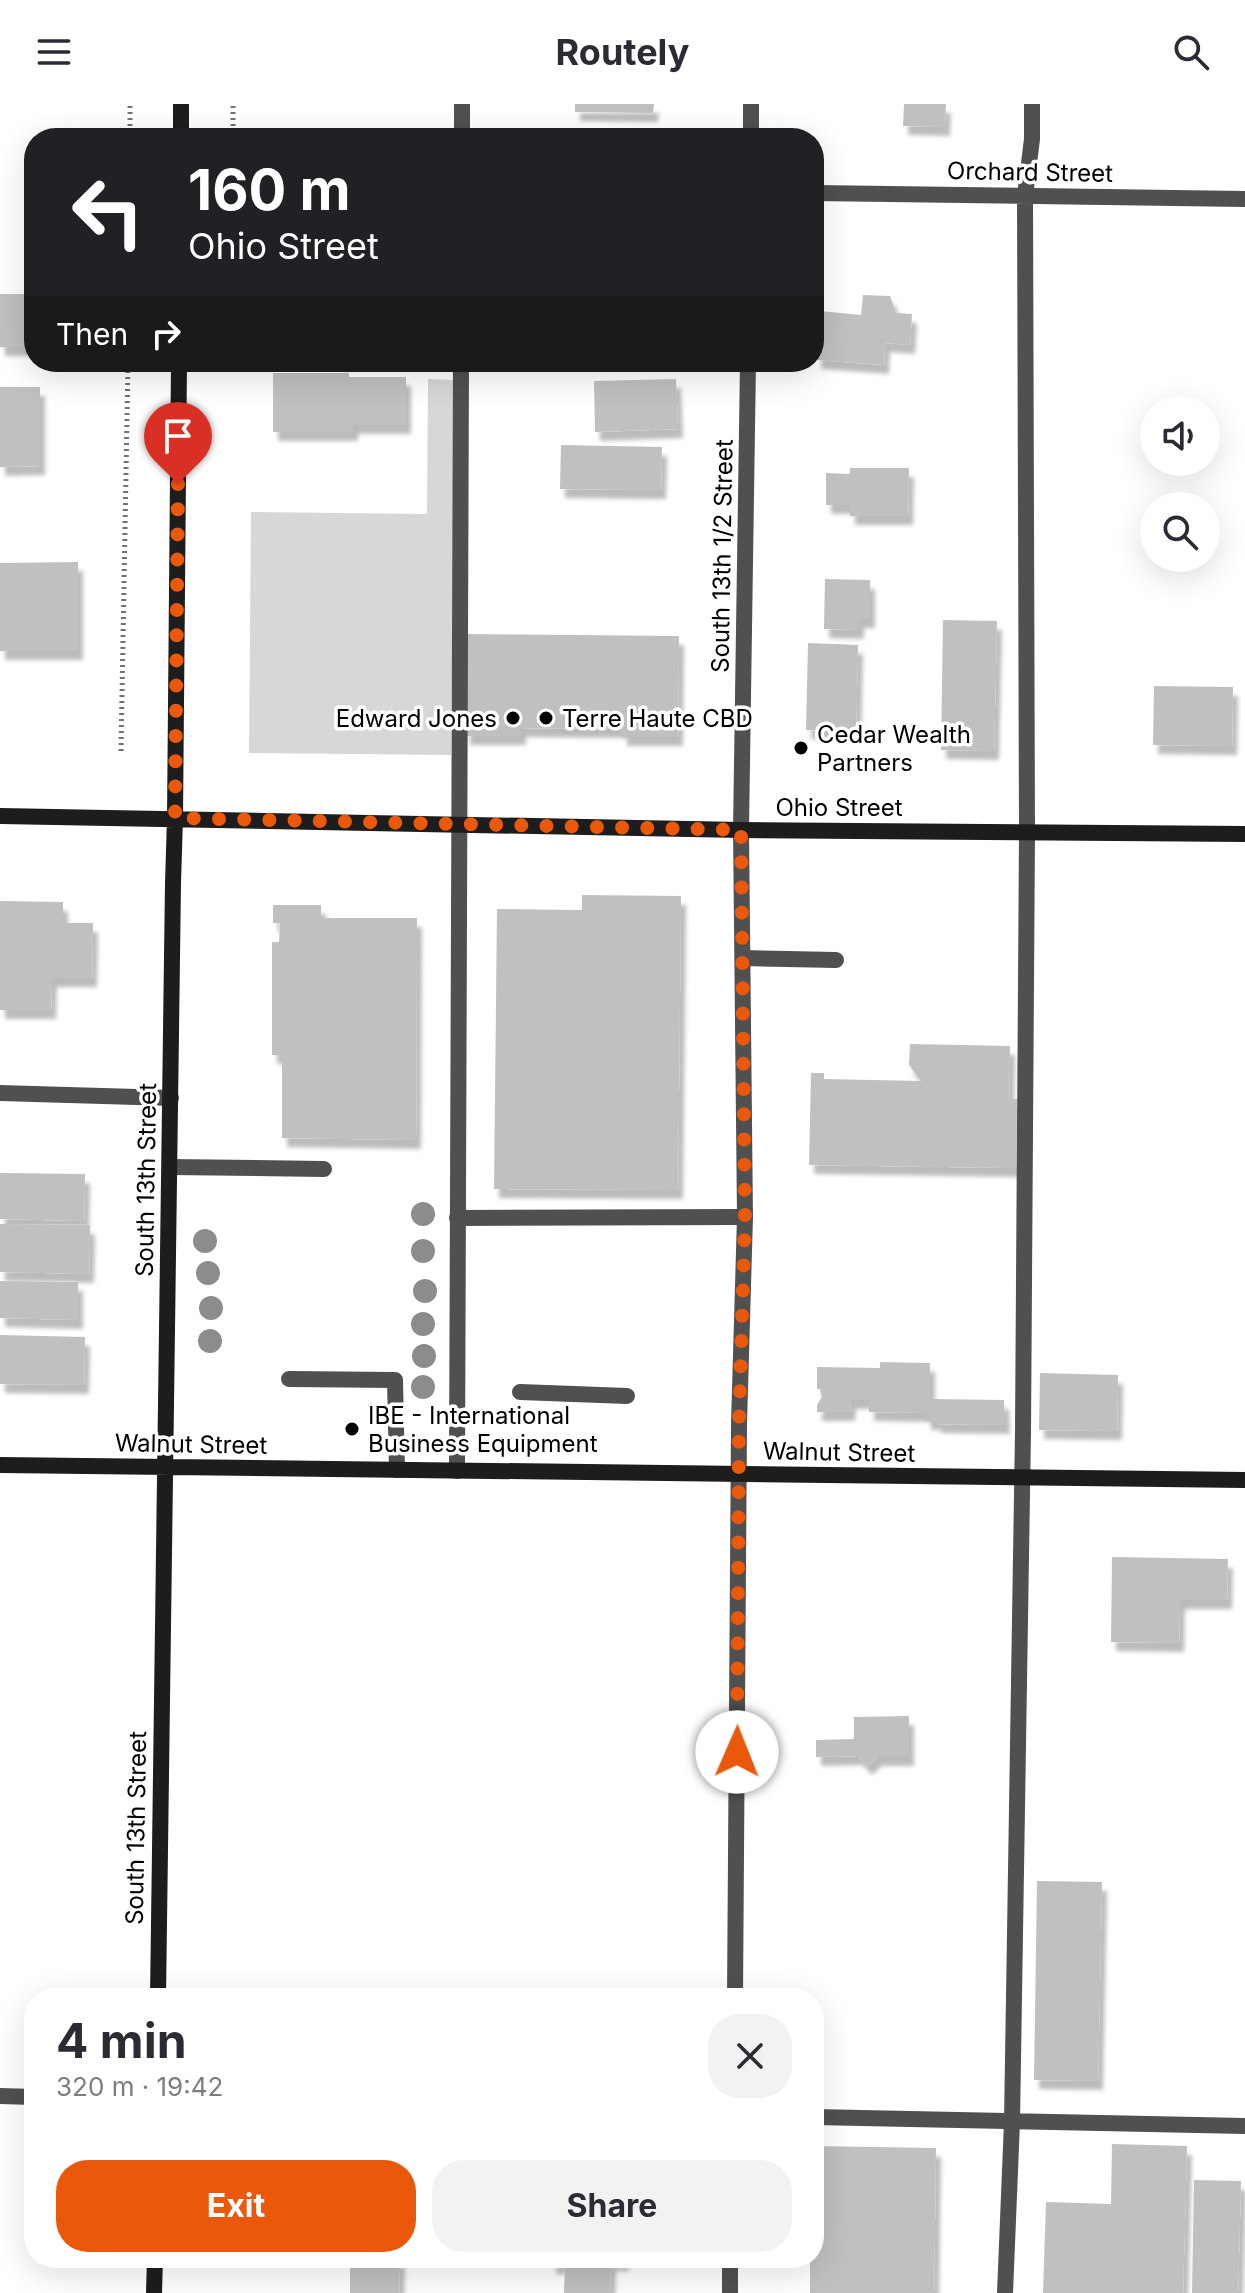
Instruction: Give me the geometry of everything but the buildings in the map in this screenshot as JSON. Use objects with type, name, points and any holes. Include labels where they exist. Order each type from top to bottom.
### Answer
[{"type":"street","points":[[181,104],[181,128]]},
{"type":"street","points":[[462,104],[462,128]]},
{"type":"street","points":[[751,104],[751,128]]},
{"type":"street","points":[[1005,2293],[1012,2122],[1023,1478],[1027,833],[1025,196],[1032,139],[1032,104]]},
{"type":"street","name":"Orchard Street","points":[[824,193],[1245,199]]},
{"type":"street","name":"South 13th Street","points":[[158,1988],[179,372]]},
{"type":"street","points":[[457,1471],[461,372]]},
{"type":"street","name":"South 13th 1/2 Street","points":[[735,1988],[739,1475],[745,1217],[741,830],[748,372]]},
{"type":"street","name":"Ohio Street","points":[[0,816],[741,830],[1245,834]]},
{"type":"street","points":[[743,958],[836,960]]},
{"type":"street","points":[[0,1093],[171,1098]]},
{"type":"street","points":[[170,1167],[324,1169]]},
{"type":"street","points":[[457,1218],[745,1217]]},
{"type":"street","points":[[289,1379],[395,1380],[397,1470]]},
{"type":"street","points":[[520,1392],[627,1396]]},
{"type":"street","name":"Walnut Street","points":[[0,1465],[1245,1480]]},
{"type":"street","points":[[0,2096],[24,2097]]},
{"type":"street","points":[[824,2117],[1245,2126]]},
{"type":"street","points":[[154,2293],[155,2268]]},
{"type":"street","points":[[730,2268],[730,2293]]},
{"type":"path","points":[[130,104],[130,128]]},
{"type":"path","points":[[233,104],[233,128]]},
{"type":"path","points":[[121,751],[128,372]]},
{"type":"shaded area","points":[[428,379],[455,380],[451,755],[249,753],[251,512],[427,514]]},
{"type":"place","name":"Edward Jones","points":[[513,718]]},
{"type":"place","name":"Terre Haute CBD","points":[[546,718]]},
{"type":"place","name":"Cedar Wealth Partners","points":[[801,748]]},
{"type":"place","name":"IBE - International Business Equipment","points":[[352,1429]]},
{"type":"route","points":[[178,484],[175,818],[741,830],[745,1217],[739,1424],[737,1752]]}]
